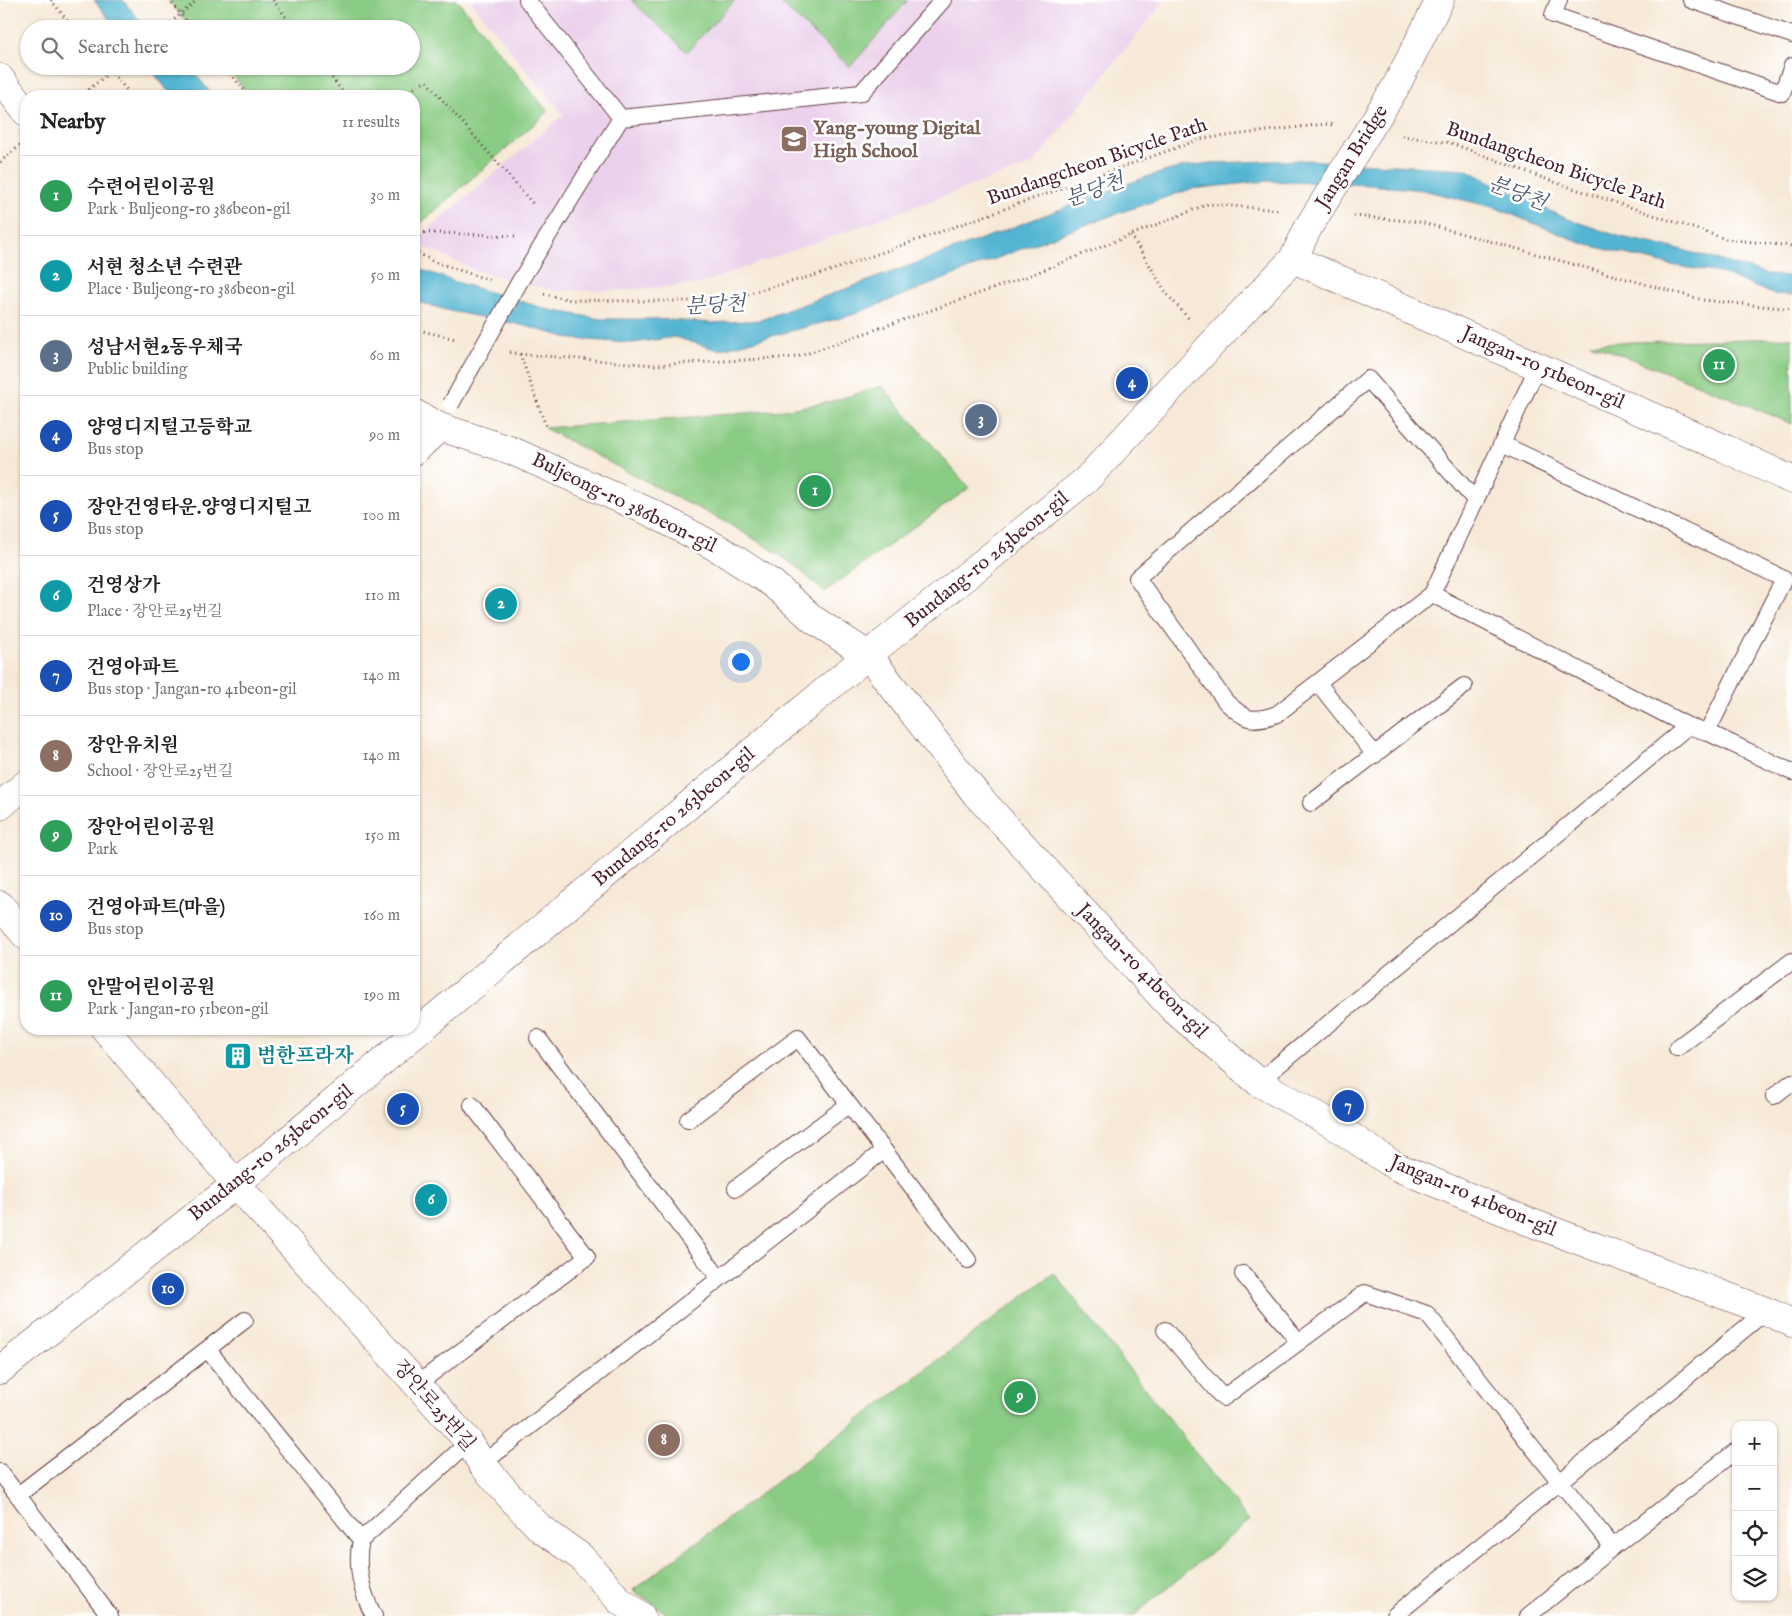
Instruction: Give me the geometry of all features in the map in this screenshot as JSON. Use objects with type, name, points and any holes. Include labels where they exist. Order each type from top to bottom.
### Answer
[{"type":"street","name":"Jangan Bridge","points":[[1309,226],[1395,88],[1440,0]]},
{"type":"street","points":[[0,78],[20,104]]},
{"type":"street","name":"Bundang-ro 263beon-gil","points":[[420,1030],[868,655],[1086,480],[1293,259],[1309,226]]},
{"type":"street","name":"Jangan-ro 51beon-gil","points":[[1293,259],[1726,449],[1792,480]]},
{"type":"street","name":"Buljeong-ro 386beon-gil","points":[[420,414],[445,416],[510,450],[654,514],[721,550],[773,584],[814,620],[868,655]]},
{"type":"street","points":[[420,445],[445,416]]},
{"type":"street","name":"Jangan-ro 41beon-gil","points":[[868,655],[976,794],[1173,1009],[1258,1082],[1332,1124],[1397,1167],[1527,1221],[1782,1314]]},
{"type":"street","points":[[0,806],[20,789]]},
{"type":"street","points":[[0,904],[20,929]]},
{"type":"street","name":"장안로25번길","points":[[110,1035],[236,1184],[476,1453],[513,1500],[541,1529],[581,1557],[620,1601],[641,1616]]},
{"type":"street","name":"Bundang-ro 263beon-gil","points":[[0,1370],[236,1184],[414,1035]]},
{"type":"lane","points":[[527,0],[621,118]]},
{"type":"lane","points":[[621,118],[861,93],[943,0]]},
{"type":"lane","points":[[1559,0],[1554,15],[1782,93],[1792,66]]},
{"type":"lane","points":[[1691,0],[1792,35]]},
{"type":"lane","points":[[445,416],[520,281],[621,118]]},
{"type":"lane","points":[[1476,501],[1368,379],[1137,578],[1226,702],[1240,715],[1258,720],[1277,714],[1432,594],[1476,501],[1538,366]]},
{"type":"lane","points":[[1502,444],[1784,579],[1707,732]]},
{"type":"lane","points":[[1432,594],[1688,726],[1707,732],[1792,772]]},
{"type":"lane","points":[[1318,683],[1375,755]]},
{"type":"lane","points":[[1311,803],[1464,686]]},
{"type":"lane","points":[[1258,1082],[1688,726]]},
{"type":"lane","points":[[1677,1048],[1792,961]]},
{"type":"lane","points":[[538,1038],[720,1278]]},
{"type":"lane","points":[[688,1120],[798,1038],[968,1260]]},
{"type":"lane","points":[[1774,1096],[1792,1082]]},
{"type":"lane","points":[[736,1188],[848,1104]]},
{"type":"lane","points":[[416,1385],[587,1257],[472,1105]]},
{"type":"lane","points":[[374,1616],[368,1604],[361,1580],[358,1552],[361,1540],[476,1453],[720,1278],[884,1151]]},
{"type":"lane","points":[[1243,1274],[1299,1342]]},
{"type":"lane","points":[[1165,1330],[1224,1398],[1365,1293],[1427,1314],[1613,1547]]},
{"type":"lane","points":[[1394,1616],[1560,1482],[1782,1314]]},
{"type":"lane","points":[[18,1495],[245,1320]]},
{"type":"lane","points":[[208,1350],[361,1540]]},
{"type":"lane","points":[[1528,1616],[1732,1454]]},
{"type":"lane","points":[[0,1472],[110,1616]]},
{"type":"path","points":[[51,0],[67,20]]},
{"type":"path","points":[[169,0],[186,20]]},
{"type":"path","points":[[174,20],[197,0]]},
{"type":"path","points":[[273,0],[288,20]]},
{"type":"path","points":[[88,90],[106,75]]},
{"type":"path","points":[[114,75],[127,90]]},
{"type":"path","points":[[232,75],[244,90]]},
{"type":"path","points":[[330,75],[341,90]]},
{"type":"path","points":[[411,90],[426,81],[550,232]]},
{"type":"path","name":"Bundangcheon Bicycle Path","points":[[535,292],[571,300],[701,301],[731,298],[827,272],[1201,139],[1325,124],[1335,125]]},
{"type":"path","name":"Bundangcheon Bicycle Path","points":[[1393,134],[1451,143],[1551,181],[1726,239],[1792,246]]},
{"type":"path","points":[[0,162],[20,146]]},
{"type":"path","points":[[501,350],[520,354],[654,365],[796,357],[1026,277],[1208,204],[1285,210]]},
{"type":"path","points":[[1353,216],[1420,222],[1703,300],[1792,309]]},
{"type":"path","points":[[420,232],[550,232]]},
{"type":"path","points":[[1131,235],[1167,294]]},
{"type":"path","points":[[420,254],[432,261],[498,284]]},
{"type":"path","points":[[420,330],[462,340]]},
{"type":"path","points":[[520,354],[561,472]]},
{"type":"shaded area","name":"Yang-young Digital High School","points":[[470,0],[1165,0],[1033,164],[699,284],[626,290],[556,291],[476,271],[420,245],[420,237],[563,115]]},
{"type":"green space","points":[[168,0],[457,0],[548,112],[420,224],[420,90],[245,90],[232,75],[420,75],[420,20],[185,20]]},
{"type":"green space","points":[[631,0],[735,0],[687,52]]},
{"type":"green space","points":[[777,0],[908,0],[850,67]]},
{"type":"green space","points":[[1792,338],[1792,424],[1702,386],[1590,343]]},
{"type":"green space","points":[[882,386],[969,488],[824,592],[798,568],[771,549],[727,523],[544,428],[785,410],[833,401]]},
{"type":"green space","points":[[1054,1273],[1249,1521],[1133,1616],[670,1616],[633,1590]]},
{"type":"water","points":[[94,0],[123,0],[140,20],[110,20]]},
{"type":"water","points":[[155,75],[196,75],[208,90],[167,90]]},
{"type":"water","points":[[1304,160],[1465,169],[1565,218],[1621,237],[1683,250],[1770,275],[1792,276],[1792,295],[1773,294],[1720,273],[1670,265],[1584,244],[1496,208],[1423,190],[1370,185],[1267,181],[1191,189],[1031,245],[852,315],[718,350],[675,337],[633,343],[573,339],[521,325],[450,311],[420,303],[420,269],[550,310],[601,319],[656,319],[712,323],[760,320],[1146,177],[1182,167],[1210,163]]},
{"type":"place","name":"Yang-young Digital High School","points":[[794,139]]},
{"type":"place","name":"안말어린이공원","points":[[1719,365]]},
{"type":"place","name":"양영디지털고등학교","points":[[1132,383]]},
{"type":"place","name":"성남서현2동우체국","points":[[981,420]]},
{"type":"place","name":"수련어린이공원","points":[[815,491]]},
{"type":"place","name":"서현 청소년 수련관","points":[[501,604]]},
{"type":"place","name":"범한프라자","points":[[238,1056]]},
{"type":"place","name":"건영아파트","points":[[1348,1106]]},
{"type":"place","name":"장안건영타운.양영디지털고","points":[[403,1109]]},
{"type":"place","name":"건영상가","points":[[431,1200]]},
{"type":"place","name":"건영아파트(마을)","points":[[168,1289]]},
{"type":"place","name":"장안어린이공원","points":[[1020,1397]]},
{"type":"place","name":"장안유치원","points":[[664,1440]]},
{"type":"water label","name":"분당천","points":[[1095,191]]},
{"type":"water label","name":"분당천","points":[[1517,194]]},
{"type":"water label","name":"분당천","points":[[715,306]]}]
